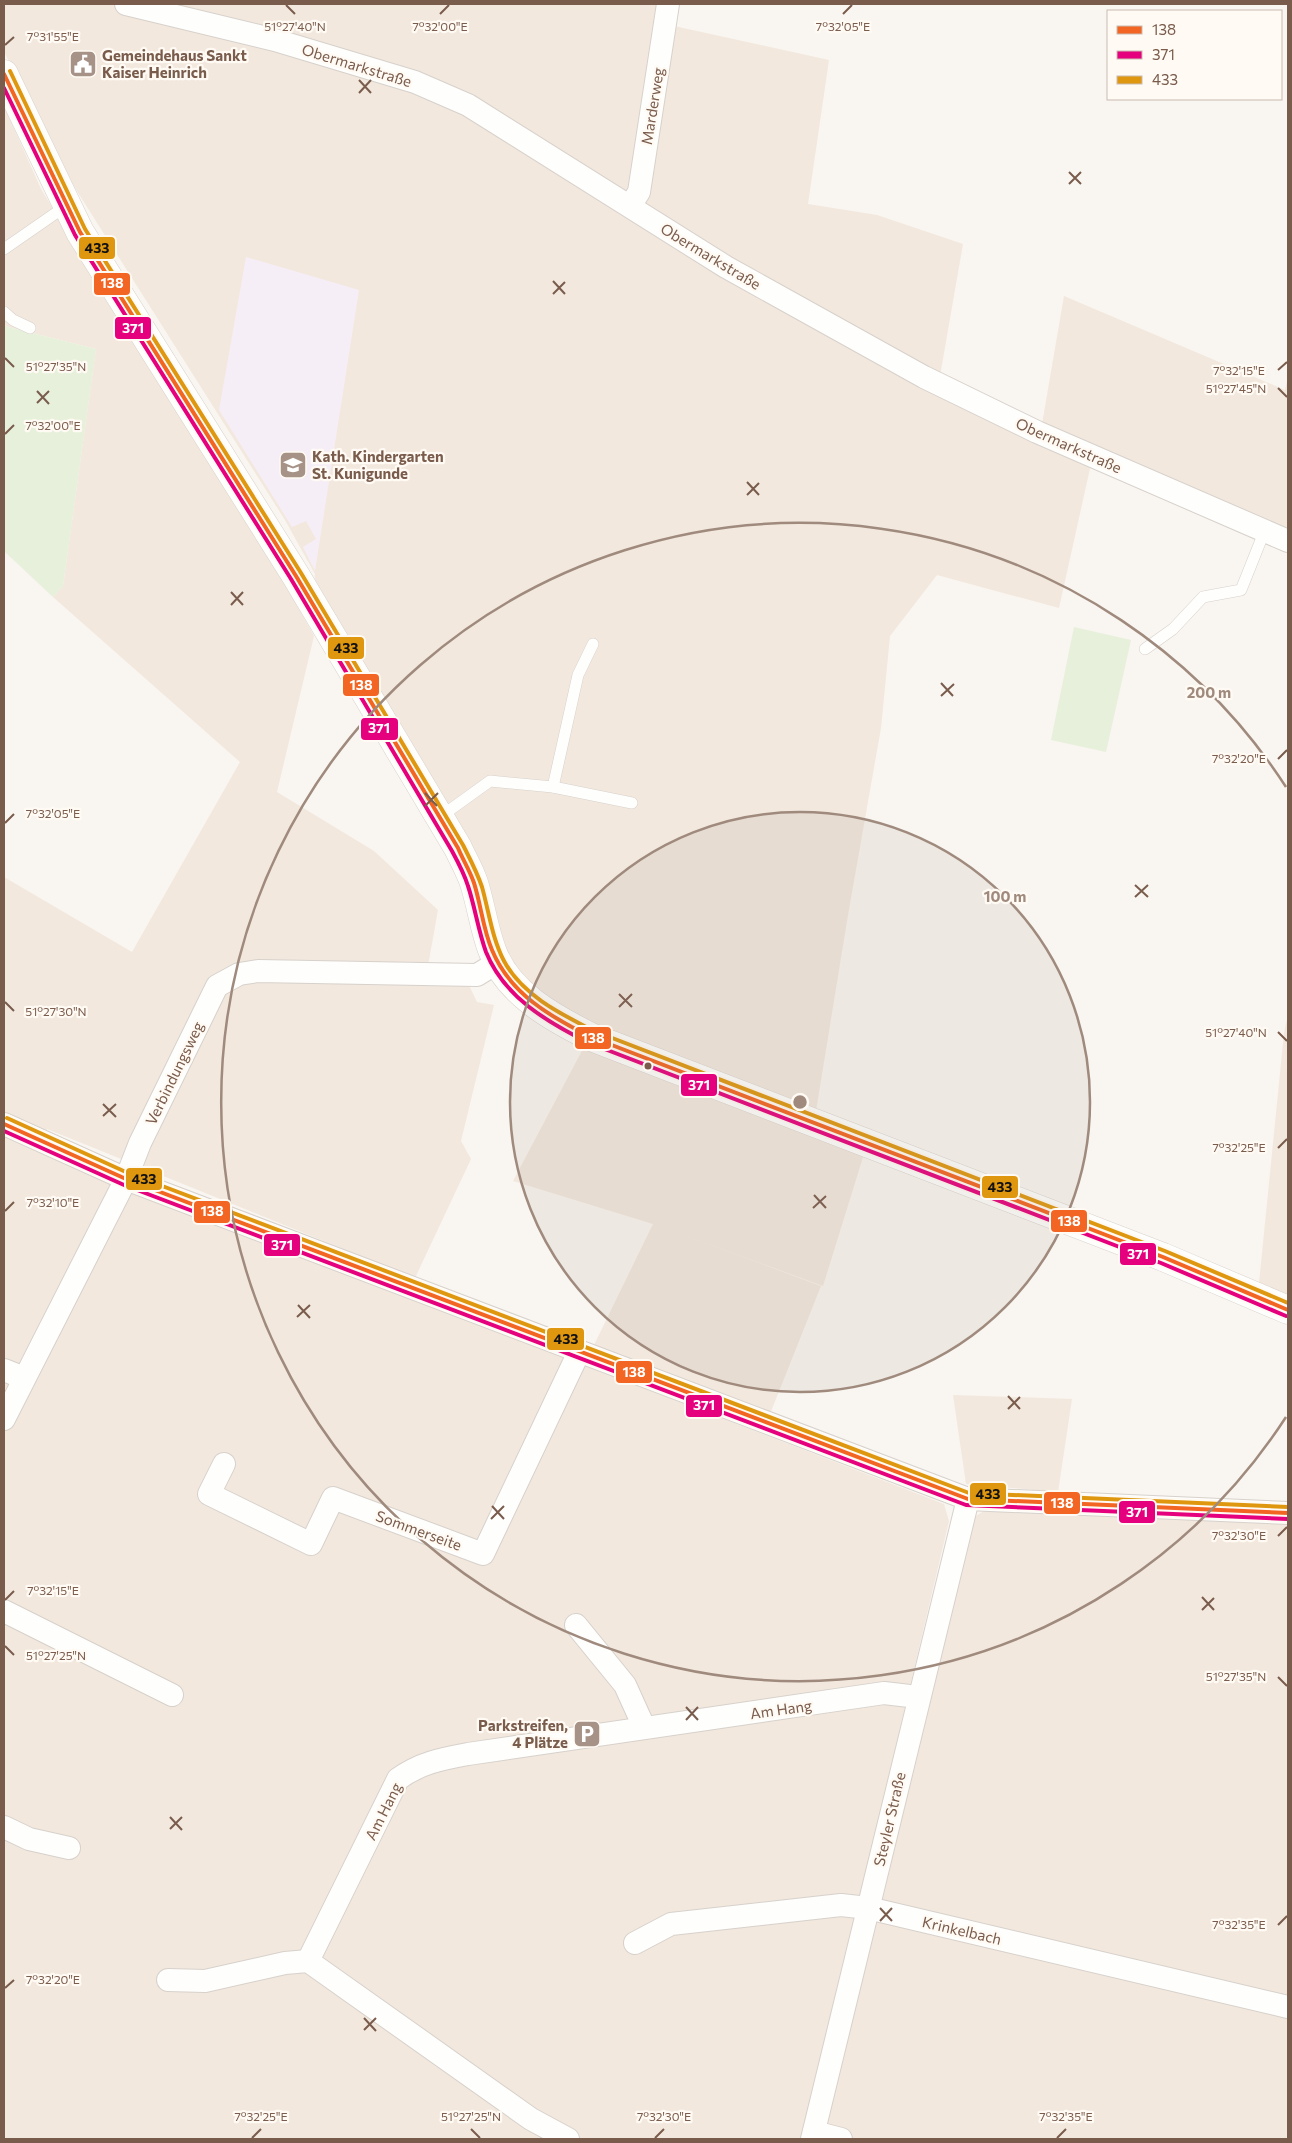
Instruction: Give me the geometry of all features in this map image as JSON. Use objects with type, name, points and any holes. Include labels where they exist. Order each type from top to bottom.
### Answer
[{"type":"main road","points":[[4,74],[66,206],[110,282],[296,576],[440,817],[474,881],[492,950],[509,980],[527,998],[570,1026],[591,1036],[1163,1257],[1288,1310]]},
{"type":"street","name":"Obermarkstraße","points":[[126,4],[275,40],[415,82],[476,110],[726,267],[924,377],[1036,432],[1288,541]]},
{"type":"street","name":"Marderweg","points":[[630,206],[639,192],[668,4]]},
{"type":"street","name":"Verbindungsweg","points":[[4,1418],[126,1179],[140,1143],[217,986],[239,974],[258,971],[477,974],[498,962]]},
{"type":"street","points":[[4,1124],[126,1179],[968,1499],[1288,1514]]},
{"type":"street","name":"Sommerseite","points":[[224,1464],[209,1494],[311,1544],[333,1498],[483,1554],[579,1352]]},
{"type":"street","points":[[4,1370],[24,1378]]},
{"type":"street","name":"Steyler Straße","points":[[813,2135],[918,1697],[968,1499]]},
{"type":"street","points":[[4,1611],[172,1695]]},
{"type":"street","points":[[576,1625],[624,1685],[644,1727]]},
{"type":"street","name":"Am Hang","points":[[308,1961],[398,1779],[415,1767],[434,1760],[644,1727],[884,1694],[918,1697]]},
{"type":"street","points":[[4,1827],[29,1839],[69,1848]]},
{"type":"street","name":"Krinkelbach","points":[[635,1943],[671,1924],[841,1905],[868,1908],[1288,2007]]},
{"type":"street","points":[[168,1980],[205,1981],[285,1962],[308,1961],[531,2119],[568,2139]]},
{"type":"street","points":[[813,2135],[841,2139]]},
{"type":"lane","points":[[4,249],[66,206]]},
{"type":"lane","points":[[4,312],[13,320],[30,328]]},
{"type":"lane","points":[[1145,649],[1174,630],[1203,596],[1241,590],[1265,530]]},
{"type":"lane","points":[[553,787],[578,675],[593,644]]},
{"type":"lane","points":[[440,817],[490,781],[553,787],[632,803]]},
{"type":"shaded area","points":[[4,4],[668,4],[665,24],[829,60],[808,204],[877,215],[963,244],[940,376],[1091,464],[1059,608],[937,575],[890,636],[881,728],[816,1111],[575,1018],[516,972],[503,943],[485,873],[468,838],[314,583],[315,574],[285,520],[75,188],[4,52]]},
{"type":"shaded area","points":[[4,106],[41,189],[126,330],[286,586],[314,636],[277,792],[374,851],[438,910],[426,977],[466,979],[477,1002],[494,1005],[461,1141],[471,1159],[415,1278],[47,1129],[37,1151],[144,1195],[944,1504],[949,1521],[803,2139],[4,2139],[4,877],[132,952],[240,762],[53,597],[63,586],[96,349],[4,326]]},
{"type":"shaded area","name":"Kath. Kindergarten St. Kunigunde","points":[[246,257],[359,290],[315,571],[303,547],[316,539],[306,521],[292,527],[219,410]]},
{"type":"shaded area","points":[[1064,296],[1285,390],[1288,377],[1288,532],[1042,424]]},
{"type":"shaded area","points":[[1288,1015],[1288,1295],[1259,1283],[1284,1033]]},
{"type":"shaded area","points":[[585,1045],[864,1154],[823,1286],[670,1230],[821,1286],[770,1414],[594,1345],[653,1224],[513,1181]]},
{"type":"shaded area","points":[[953,1395],[1072,1399],[1058,1492],[966,1484]]},
{"type":"shaded area","points":[[984,1511],[1288,1524],[1288,2139],[823,2139],[971,1519]]},
{"type":"green space","points":[[4,326],[96,349],[63,586],[53,597],[4,551]]},
{"type":"green space","points":[[1074,627],[1131,640],[1106,752],[1051,740]]},
{"type":"transit line","name":"433","points":[[10,71],[85,229],[301,573],[463,845],[482,887],[500,952],[504,961],[521,984],[543,1002],[594,1031],[1165,1251],[1288,1303]]},
{"type":"transit line","name":"138","points":[[4,74],[80,232],[296,576],[458,848],[471,874],[486,934],[492,950],[500,966],[521,992],[533,1003],[591,1037],[1163,1257],[1288,1310]]},
{"type":"transit line","name":"371","points":[[4,88],[75,235],[291,579],[452,851],[466,881],[486,952],[494,968],[515,995],[543,1017],[589,1043],[1161,1263],[1286,1316]]},
{"type":"transit line","name":"433","points":[[7,1118],[128,1173],[969,1493],[1288,1507]]},
{"type":"transit line","name":"138","points":[[4,1124],[126,1179],[968,1499],[1288,1513]]},
{"type":"transit line","name":"371","points":[[4,1131],[124,1185],[966,1505],[1288,1519]]},
{"type":"place","name":"Gemeindehaus Sankt Kaiser Heinrich","points":[[83,64]]},
{"type":"place","name":"Kath. Kindergarten St. Kunigunde","points":[[293,465]]},
{"type":"place","name":"Parkstreifen, 4 Plätze","points":[[587,1734]]}]
